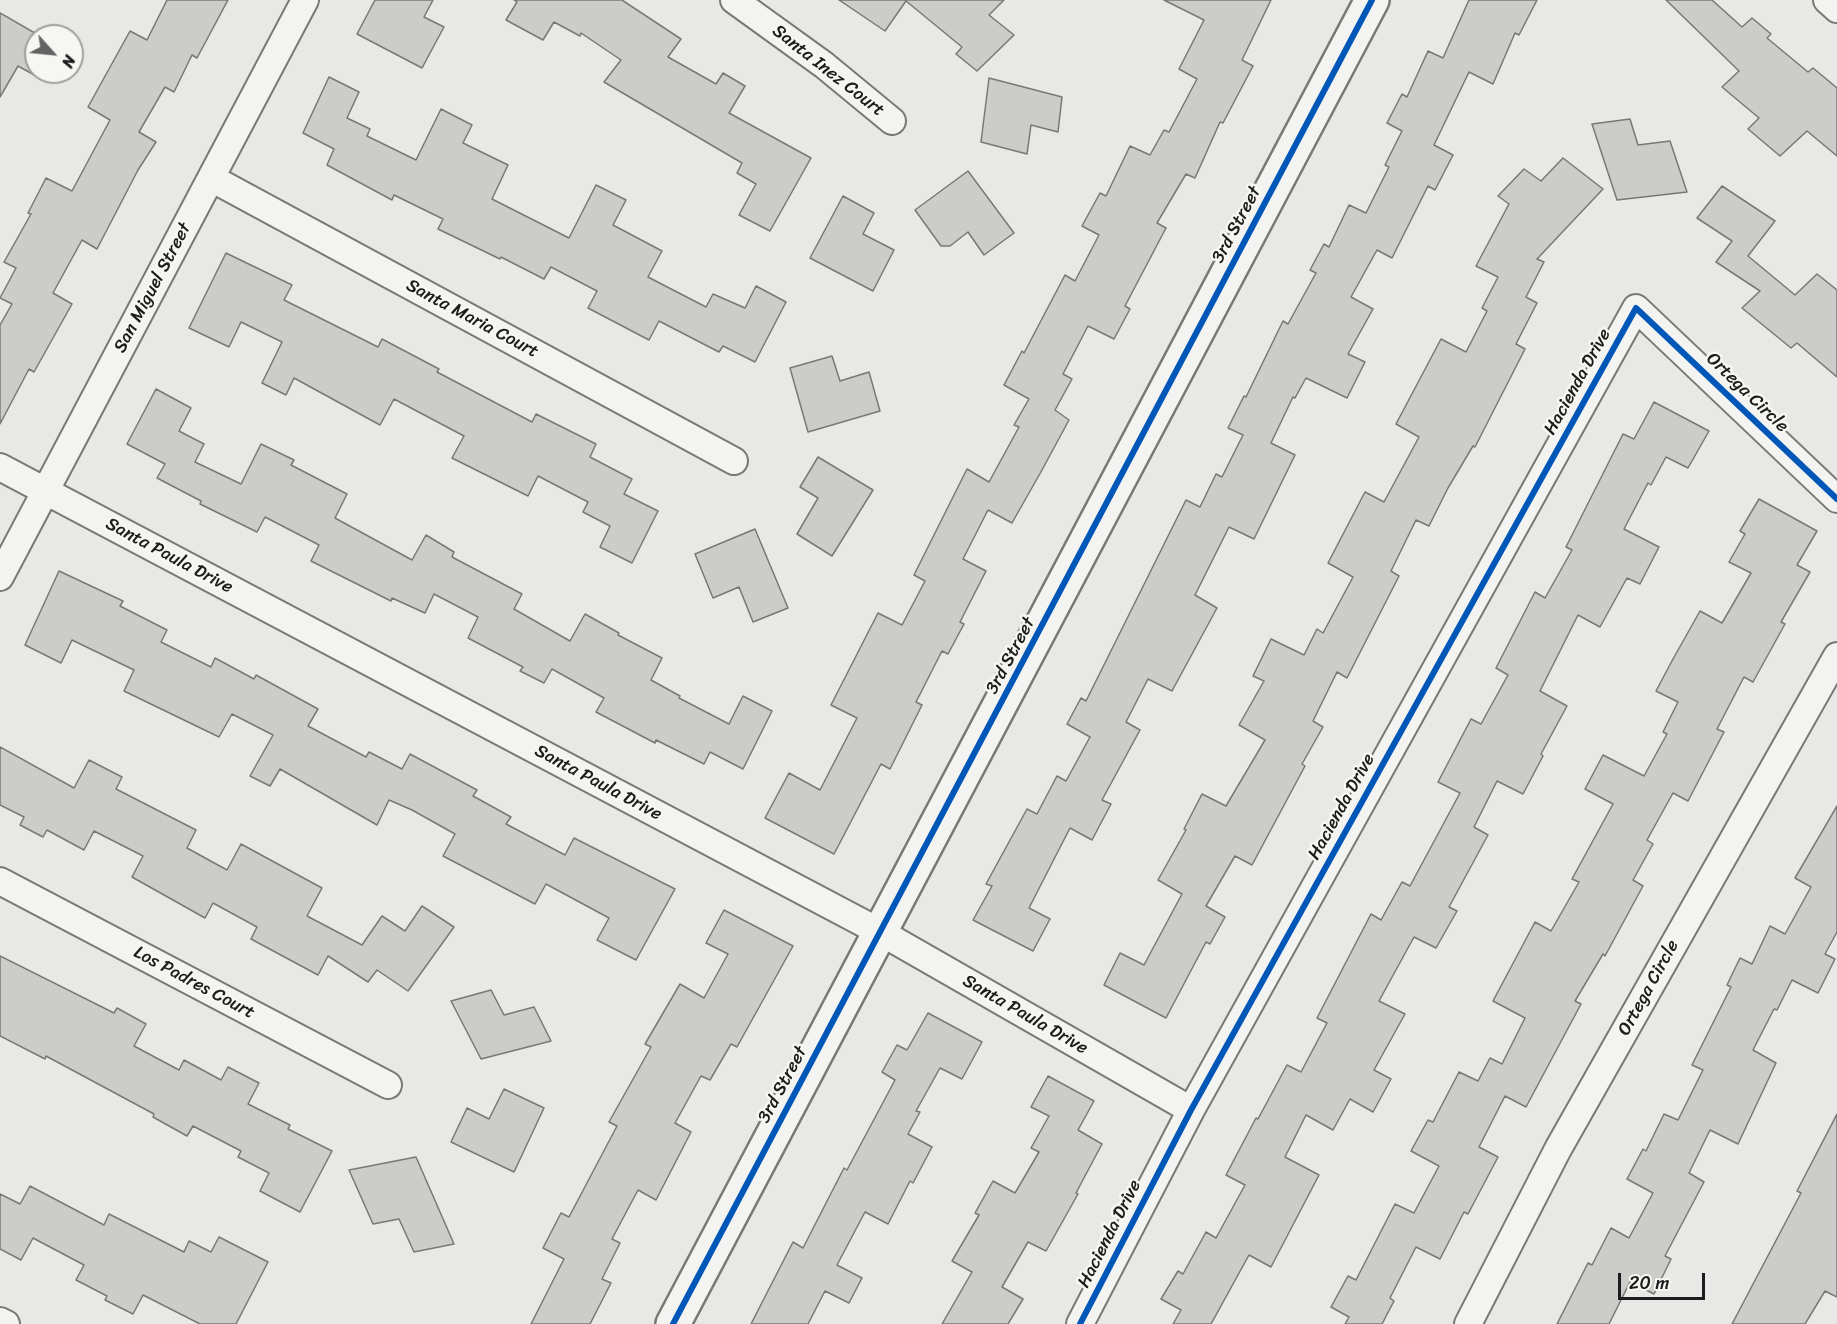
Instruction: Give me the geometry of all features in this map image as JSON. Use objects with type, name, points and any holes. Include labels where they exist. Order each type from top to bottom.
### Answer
[{"type":"street","name":"San Miguel Street","points":[[0,577],[305,0]]},
{"type":"street","name":"Santa Inez Court","points":[[734,0],[824,65],[892,121]]},
{"type":"street","name":"3rd Street","points":[[673,1324],[882,933],[1372,0]]},
{"type":"street","points":[[1827,0],[1837,9]]},
{"type":"street","name":"Santa Maria Court","points":[[211,177],[734,461]]},
{"type":"street","name":"Ortega Circle","points":[[1636,308],[1837,499]]},
{"type":"street","name":"Hacienda Drive","points":[[1080,1324],[1191,1110],[1636,308]]},
{"type":"street","name":"Santa Paula Drive","points":[[0,467],[882,933],[1191,1110]]},
{"type":"street","name":"Ortega Circle","points":[[1468,1324],[1558,1149],[1837,656]]},
{"type":"street","name":"Los Padres Court","points":[[0,881],[388,1085]]},
{"type":"street","points":[[0,1321],[6,1324]]},
{"type":"building","points":[[167,0],[228,0],[197,58],[192,55],[174,92],[165,87],[139,132],[156,142],[138,170],[97,249],[82,240],[53,293],[72,304],[34,372],[29,369],[0,424],[0,325],[12,304],[0,298],[16,268],[4,262],[31,214],[28,213],[46,178],[72,191],[110,120],[88,107],[130,31],[147,40]]},
{"type":"building","points":[[375,0],[433,0],[424,17],[444,27],[422,68],[357,34]]},
{"type":"building","points":[[514,0],[622,0],[681,39],[668,57],[716,84],[723,73],[745,86],[729,113],[811,158],[770,231],[739,215],[756,184],[737,173],[742,163],[604,82],[621,60],[581,33],[580,36],[554,22],[543,40],[506,20],[517,2]]},
{"type":"building","points":[[839,0],[1004,0],[989,15],[1014,35],[977,71],[956,54],[962,47],[906,1],[885,31]]},
{"type":"building","points":[[1164,0],[1271,0],[1242,60],[1253,66],[1223,123],[1220,122],[1195,178],[1186,174],[1157,223],[1166,228],[1125,306],[1130,309],[1114,339],[1088,326],[1063,374],[1072,379],[1055,410],[1069,420],[1042,470],[1012,523],[988,510],[963,559],[986,571],[960,622],[964,624],[948,654],[942,651],[916,702],[922,705],[890,769],[881,764],[834,854],[765,818],[789,773],[820,790],[857,718],[831,705],[878,613],[902,625],[925,581],[914,575],[967,469],[989,482],[1019,427],[1014,425],[1029,399],[1004,385],[1022,351],[1024,353],[1065,275],[1075,281],[1099,235],[1082,226],[1100,193],[1106,196],[1130,146],[1150,155],[1164,130],[1169,132],[1197,79],[1179,69],[1204,20]]},
{"type":"building","points":[[1469,0],[1537,0],[1519,35],[1515,33],[1493,84],[1469,72],[1434,145],[1453,155],[1435,190],[1428,186],[1392,258],[1377,250],[1351,297],[1373,309],[1348,354],[1365,362],[1347,398],[1306,378],[1295,398],[1293,397],[1271,443],[1295,455],[1254,539],[1229,527],[1195,595],[1217,608],[1172,691],[1148,679],[1126,722],[1140,730],[1102,800],[1111,804],[1092,840],[1070,828],[1029,908],[1050,919],[1033,951],[973,920],[992,886],[986,884],[1027,809],[1037,814],[1057,776],[1066,781],[1090,737],[1067,724],[1081,698],[1086,701],[1186,500],[1200,507],[1216,474],[1222,477],[1243,435],[1228,428],[1244,396],[1246,397],[1283,321],[1288,324],[1316,273],[1310,270],[1324,244],[1329,247],[1349,205],[1366,213],[1389,167],[1385,165],[1402,131],[1387,123],[1402,94],[1407,97],[1428,51],[1443,58]]},
{"type":"building","points":[[1666,0],[1712,0],[1742,27],[1752,18],[1771,34],[1767,38],[1808,72],[1813,68],[1837,88],[1837,156],[1807,131],[1780,156],[1748,129],[1759,118],[1722,87],[1739,71]]},
{"type":"building","points":[[0,13],[24,27],[24,69],[18,66],[0,97]]},
{"type":"building","points":[[329,77],[359,92],[347,118],[370,129],[367,136],[416,160],[441,109],[472,125],[463,143],[508,165],[492,199],[569,238],[596,185],[626,200],[613,225],[662,251],[648,277],[706,307],[713,294],[745,308],[756,286],[786,302],[755,362],[723,346],[719,352],[659,321],[649,340],[588,308],[597,291],[551,267],[544,279],[501,257],[500,259],[438,229],[443,219],[394,195],[392,200],[327,165],[334,149],[303,133]]},
{"type":"building","points":[[989,78],[1062,97],[1058,132],[1031,125],[1027,154],[981,142]]},
{"type":"building","points":[[1630,119],[1638,145],[1670,141],[1687,192],[1617,200],[1592,124]]},
{"type":"building","points":[[1563,158],[1603,189],[1537,259],[1544,262],[1526,297],[1537,303],[1516,344],[1525,349],[1475,447],[1473,446],[1448,488],[1429,526],[1416,520],[1391,571],[1399,576],[1347,678],[1337,672],[1313,721],[1323,727],[1302,764],[1305,766],[1252,865],[1235,856],[1206,906],[1225,917],[1210,944],[1206,942],[1166,1018],[1104,985],[1120,953],[1144,965],[1182,894],[1158,880],[1186,830],[1184,829],[1202,794],[1226,806],[1265,740],[1239,725],[1264,681],[1253,676],[1271,639],[1304,655],[1317,629],[1323,633],[1353,577],[1328,563],[1365,492],[1384,502],[1419,437],[1396,424],[1441,339],[1466,352],[1487,311],[1482,308],[1498,277],[1476,266],[1509,204],[1498,196],[1524,169],[1541,181]]},
{"type":"building","points":[[968,171],[1014,233],[984,255],[968,232],[950,246],[941,246],[915,210]]},
{"type":"building","points":[[1722,186],[1775,221],[1748,256],[1795,295],[1817,274],[1837,290],[1837,377],[1797,343],[1791,348],[1742,308],[1760,291],[1716,262],[1732,241],[1697,218]]},
{"type":"building","points":[[843,196],[874,213],[863,234],[894,250],[873,291],[810,258]]},
{"type":"building","points":[[226,253],[292,285],[284,300],[378,347],[382,339],[439,369],[437,372],[532,422],[536,414],[596,444],[590,457],[632,479],[624,494],[658,511],[632,563],[600,547],[610,526],[583,512],[588,502],[538,476],[528,496],[452,458],[464,436],[394,399],[380,425],[294,378],[286,395],[262,383],[282,342],[241,322],[229,347],[189,328]]},
{"type":"building","points":[[832,356],[840,381],[869,372],[880,411],[808,432],[790,368]]},
{"type":"building","points":[[156,389],[191,408],[179,431],[204,444],[195,462],[241,484],[261,444],[294,460],[291,465],[347,494],[335,518],[412,560],[426,535],[454,552],[452,557],[522,594],[514,609],[570,641],[585,614],[619,633],[618,635],[662,658],[651,680],[680,696],[679,698],[729,724],[743,696],[772,711],[743,769],[710,752],[704,764],[656,740],[655,743],[596,712],[604,698],[552,669],[544,683],[520,671],[523,667],[468,638],[478,617],[434,594],[425,613],[392,598],[391,601],[311,561],[319,545],[265,517],[257,532],[200,504],[201,501],[157,478],[165,464],[127,444]]},
{"type":"building","points":[[1654,402],[1709,431],[1688,468],[1666,457],[1651,485],[1648,483],[1624,529],[1659,547],[1640,584],[1627,578],[1600,627],[1578,615],[1540,691],[1567,706],[1541,754],[1543,756],[1523,794],[1497,781],[1474,827],[1488,835],[1449,907],[1457,911],[1436,948],[1414,937],[1379,1001],[1405,1014],[1374,1070],[1391,1079],[1373,1112],[1350,1099],[1333,1130],[1306,1115],[1285,1157],[1319,1175],[1271,1267],[1249,1255],[1211,1324],[1173,1324],[1181,1310],[1161,1299],[1178,1271],[1183,1274],[1206,1232],[1216,1238],[1245,1185],[1226,1175],[1287,1065],[1301,1072],[1327,1023],[1317,1018],[1371,914],[1381,920],[1402,882],[1410,886],[1460,793],[1438,782],[1471,719],[1481,724],[1508,675],[1496,668],[1535,592],[1545,598],[1572,550],[1566,547],[1623,434],[1634,439]]},
{"type":"building","points":[[818,457],[873,490],[832,556],[797,534],[818,498],[800,487]]},
{"type":"building","points":[[1759,499],[1817,531],[1797,565],[1810,572],[1781,622],[1785,624],[1753,682],[1744,677],[1717,729],[1724,732],[1688,801],[1673,793],[1647,840],[1653,844],[1633,880],[1643,886],[1605,956],[1603,954],[1575,1001],[1581,1004],[1526,1107],[1505,1096],[1479,1147],[1498,1157],[1468,1214],[1464,1212],[1440,1259],[1416,1247],[1390,1298],[1394,1301],[1382,1324],[1345,1324],[1349,1317],[1331,1307],[1348,1276],[1356,1280],[1395,1204],[1414,1213],[1439,1166],[1411,1151],[1428,1120],[1433,1122],[1459,1072],[1478,1081],[1490,1058],[1502,1064],[1525,1018],[1493,1001],[1535,922],[1551,931],[1579,882],[1572,879],[1613,804],[1585,789],[1603,755],[1644,776],[1667,734],[1663,732],[1678,702],[1656,691],[1700,611],[1722,623],[1751,573],[1729,562],[1745,534],[1740,531]]},
{"type":"building","points":[[755,529],[788,608],[753,622],[739,587],[713,598],[695,554]]},
{"type":"building","points":[[59,571],[123,601],[120,606],[167,630],[161,642],[211,667],[215,658],[254,679],[256,675],[318,709],[308,726],[366,757],[369,752],[402,769],[410,754],[477,790],[473,796],[511,817],[506,824],[565,855],[574,838],[675,889],[636,960],[597,940],[609,918],[546,884],[535,904],[443,856],[455,834],[412,810],[389,800],[377,825],[280,769],[270,786],[250,776],[273,735],[232,714],[219,737],[124,691],[134,670],[72,640],[61,663],[25,645]]},
{"type":"building","points":[[0,747],[74,788],[89,760],[122,777],[116,789],[196,830],[187,848],[227,870],[241,844],[322,888],[307,916],[362,945],[382,916],[405,931],[422,906],[454,927],[408,991],[377,970],[368,982],[328,956],[318,975],[251,939],[257,927],[213,903],[205,918],[132,877],[143,856],[94,831],[84,850],[47,830],[43,837],[20,825],[24,817],[0,805]]},
{"type":"building","points":[[1837,806],[1837,932],[1825,954],[1835,959],[1818,993],[1792,980],[1777,1010],[1774,1009],[1753,1050],[1776,1063],[1738,1144],[1710,1130],[1689,1173],[1704,1182],[1665,1256],[1671,1259],[1654,1294],[1630,1282],[1609,1324],[1557,1324],[1588,1263],[1592,1265],[1611,1228],[1629,1238],[1653,1193],[1627,1179],[1643,1149],[1646,1151],[1664,1114],[1678,1120],[1703,1070],[1692,1065],[1731,987],[1727,985],[1740,958],[1752,964],[1770,926],[1785,934],[1811,887],[1795,878]]},
{"type":"building","points":[[724,910],[793,946],[737,1047],[731,1044],[710,1080],[701,1076],[675,1123],[691,1132],[656,1200],[638,1190],[612,1239],[620,1243],[602,1279],[611,1283],[590,1324],[531,1324],[564,1259],[543,1248],[561,1213],[569,1217],[617,1126],[609,1122],[651,1047],[645,1044],[680,984],[704,998],[728,954],[706,943]]},
{"type":"building","points":[[0,956],[114,1013],[117,1008],[146,1024],[134,1046],[179,1070],[184,1060],[221,1080],[228,1067],[259,1083],[248,1104],[290,1125],[288,1129],[332,1151],[300,1212],[260,1191],[269,1173],[238,1157],[241,1151],[193,1126],[187,1136],[153,1117],[154,1114],[46,1056],[45,1059],[0,1036]]},
{"type":"building","points":[[491,990],[504,1015],[534,1007],[551,1041],[481,1059],[451,1001]]},
{"type":"building","points":[[928,1013],[982,1042],[962,1079],[940,1068],[916,1111],[920,1112],[908,1134],[932,1147],[913,1183],[910,1181],[888,1224],[865,1212],[837,1265],[862,1278],[849,1303],[825,1291],[808,1324],[751,1324],[793,1242],[803,1248],[844,1168],[847,1170],[895,1080],[882,1072],[897,1045],[907,1050]]},
{"type":"building","points":[[1048,1076],[1094,1101],[1078,1130],[1102,1144],[1076,1193],[1078,1194],[1046,1251],[1028,1242],[1002,1287],[1023,1299],[1008,1324],[942,1324],[972,1272],[952,1261],[979,1215],[975,1213],[993,1181],[1015,1193],[1039,1152],[1031,1148],[1049,1116],[1031,1107]]},
{"type":"building","points":[[504,1089],[544,1108],[514,1172],[451,1142],[467,1108],[489,1119]]},
{"type":"building","points":[[1837,1114],[1837,1297],[1825,1291],[1805,1324],[1732,1324],[1801,1193],[1797,1191]]},
{"type":"building","points":[[416,1157],[454,1244],[414,1252],[399,1219],[373,1224],[349,1170]]},
{"type":"building","points":[[30,1186],[104,1225],[109,1214],[184,1252],[189,1241],[211,1252],[219,1237],[268,1262],[236,1324],[200,1324],[143,1295],[133,1314],[105,1300],[107,1296],[76,1280],[84,1265],[33,1238],[21,1260],[0,1249],[0,1194],[20,1204]]},
{"type":"cycle path","points":[[673,1324],[1372,0]]},
{"type":"cycle path","points":[[1080,1324],[1191,1110],[1636,308],[1837,499]]}]
